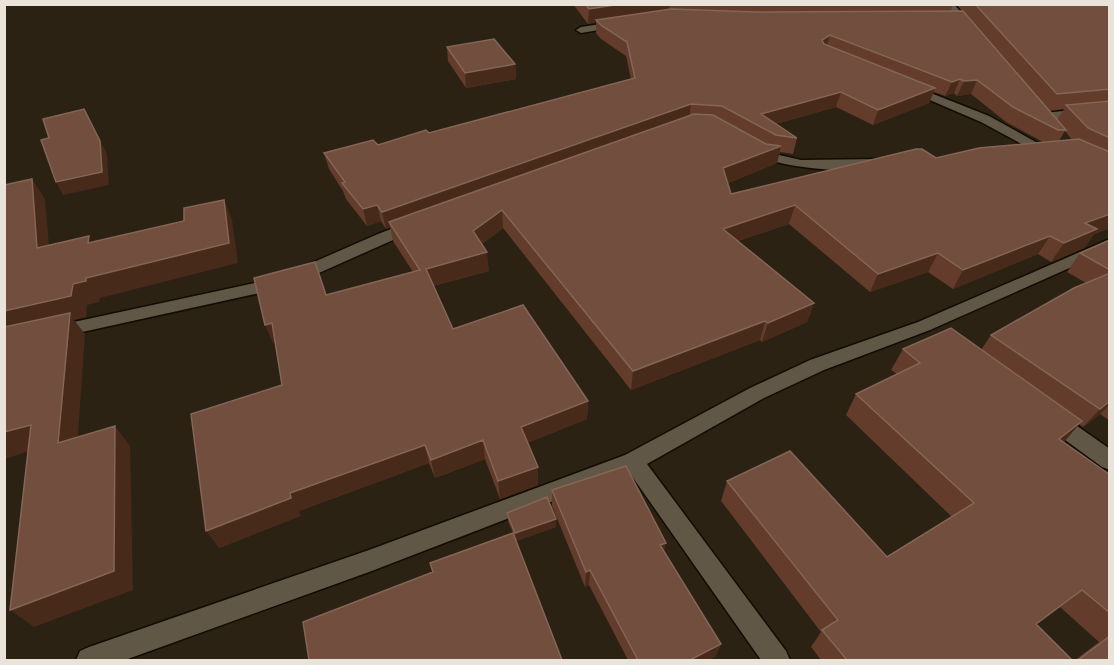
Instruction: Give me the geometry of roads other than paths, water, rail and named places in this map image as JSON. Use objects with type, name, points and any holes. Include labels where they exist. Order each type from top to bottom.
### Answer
[{"type":"street","points":[[949,4],[977,37]]},
{"type":"street","points":[[942,19],[963,19]]},
{"type":"street","points":[[581,30],[626,23]]},
{"type":"street","points":[[900,83],[985,119],[1045,151]]},
{"type":"street","points":[[1044,117],[1110,110]]},
{"type":"street","points":[[741,141],[768,156],[790,161],[846,164],[898,162]]},
{"type":"street","points":[[1021,153],[1062,150]]},
{"type":"street","points":[[39,336],[263,287],[313,269],[383,237],[427,221]]},
{"type":"street","points":[[89,660],[369,561],[633,461],[757,393],[817,365],[924,326],[1110,244]]},
{"type":"street","points":[[924,326],[942,340]]},
{"type":"street","points":[[1035,407],[1110,461]]},
{"type":"street","points":[[633,461],[777,660]]}]
